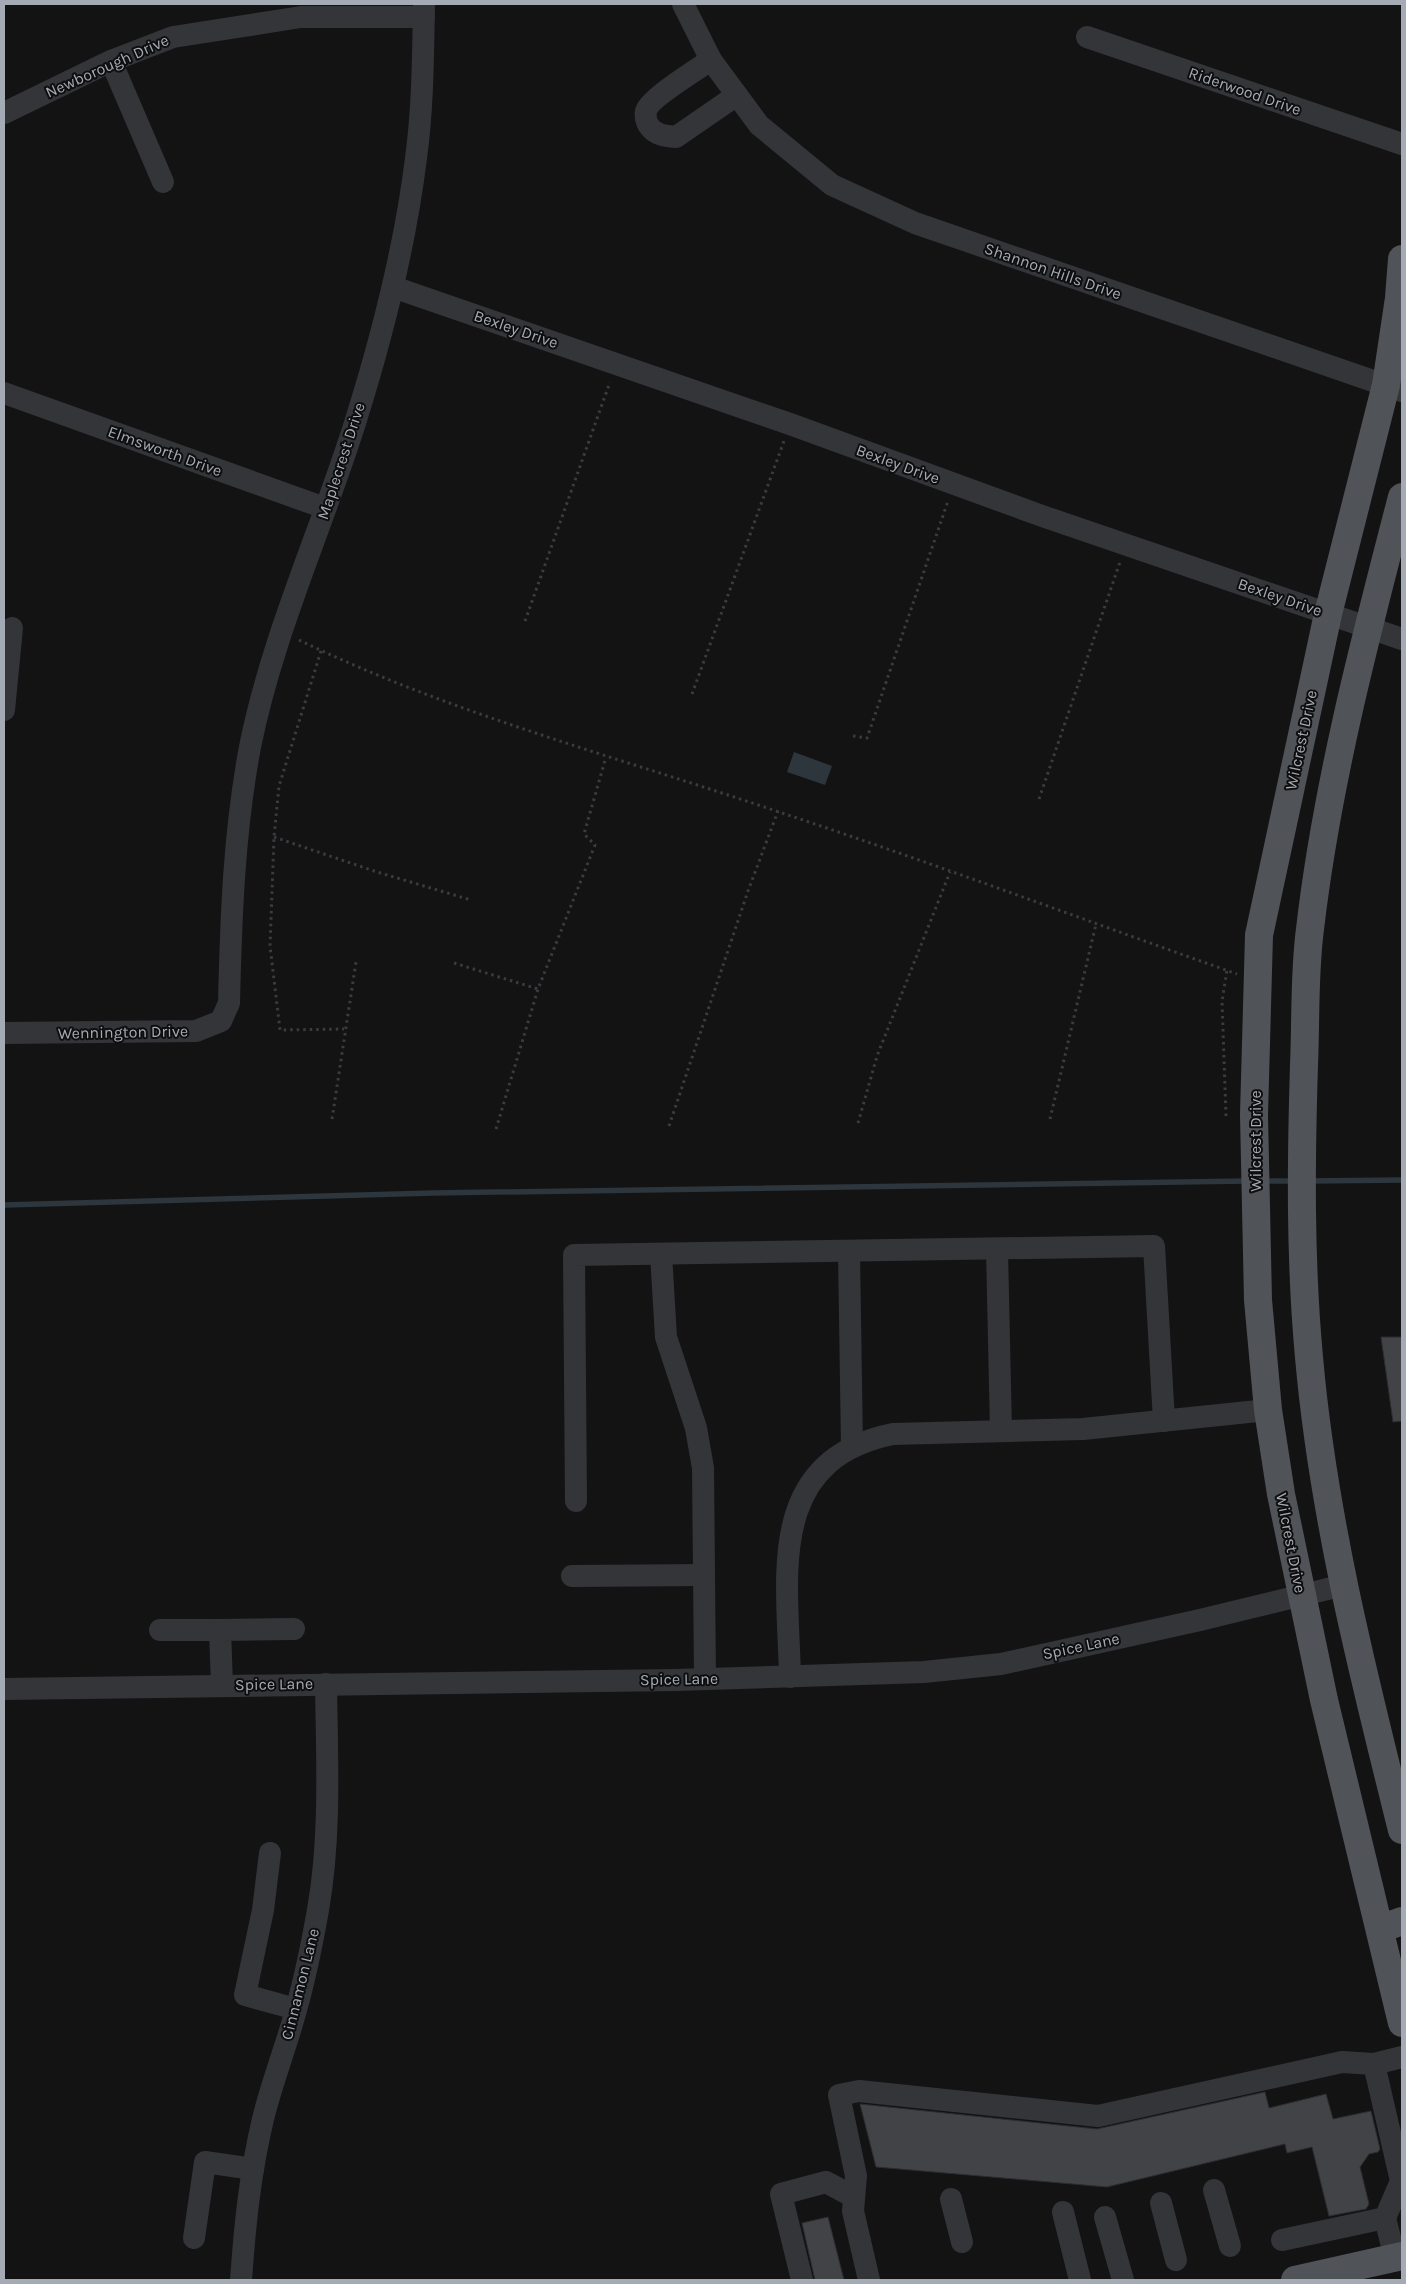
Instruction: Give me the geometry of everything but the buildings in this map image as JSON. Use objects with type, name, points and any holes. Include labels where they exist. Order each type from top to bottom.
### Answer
[{"type":"main road","name":"Wilcrest Drive","points":[[1402,259],[1394,388],[1328,614],[1259,935],[1255,1126],[1258,1300],[1268,1410],[1281,1494],[1324,1700],[1391,1925],[1402,2023]]},
{"type":"main road","points":[[1402,497],[1368,626],[1338,761],[1319,862],[1309,932],[1302,1124],[1302,1226],[1309,1359],[1326,1483],[1344,1585],[1402,1830]]},
{"type":"main road","points":[[1281,833],[1319,862]]},
{"type":"main road","points":[[1295,2280],[1399,2257]]},
{"type":"street","name":"Shannon Hills Drive","points":[[683,4],[711,60],[759,125],[832,185],[915,224],[1394,388]]},
{"type":"street","name":"Newborough Drive","points":[[4,113],[112,62],[174,37],[301,17],[424,10]]},
{"type":"street","name":"Maplecrest Drive","points":[[231,912],[236,835],[250,746],[283,632],[354,424],[393,287],[416,158],[423,83],[424,10]]},
{"type":"street","name":"Riderwood Drive","points":[[1087,37],[1402,144]]},
{"type":"street","points":[[711,60],[653,100],[646,110],[646,122],[653,132],[664,136],[676,137],[737,95]]},
{"type":"street","points":[[112,62],[163,182]]},
{"type":"street","name":"Bexley Drive","points":[[393,287],[1402,639]]},
{"type":"street","name":"Elmsworth Drive","points":[[4,393],[326,508]]},
{"type":"street","points":[[4,710],[12,628]]},
{"type":"street","name":"Wennington Drive","points":[[4,1033],[196,1031],[221,1021],[228,1003],[231,912]]},
{"type":"street","points":[[576,1501],[574,1255],[997,1250],[1154,1246],[1164,1420]]},
{"type":"street","points":[[997,1250],[1001,1431]]},
{"type":"street","points":[[849,1252],[852,1447]]},
{"type":"street","points":[[661,1254],[666,1337],[700,1446],[703,1468],[705,1678]]},
{"type":"street","points":[[790,1677],[788,1561],[789,1539],[794,1516],[799,1502],[828,1463],[852,1447],[875,1438],[893,1434],[1083,1429],[1268,1410]]},
{"type":"street","points":[[572,1576],[704,1575]]},
{"type":"street","name":"Spice Lane","points":[[4,1688],[790,1677],[924,1672],[1001,1664],[1344,1585]]},
{"type":"street","points":[[160,1630],[294,1629]]},
{"type":"street","points":[[220,1630],[222,1685]]},
{"type":"street","name":"Cinnamon Lane","points":[[241,2280],[249,2189],[253,2169],[264,2117],[296,2009],[318,1910],[325,1860],[327,1803],[326,1684]]},
{"type":"street","points":[[270,1853],[263,1910],[246,1996],[296,2009]]},
{"type":"street","points":[[869,2280],[853,2210],[852,2196],[856,2176],[839,2095],[859,2091],[1098,2116],[1342,2062],[1374,2064],[1402,2057]]},
{"type":"street","points":[[1374,2064],[1402,2181],[1385,2218],[1399,2257]]},
{"type":"street","points":[[194,2238],[205,2162],[253,2169]]},
{"type":"street","points":[[802,2280],[781,2194],[826,2182],[852,2196]]},
{"type":"street","points":[[1214,2190],[1230,2246]]},
{"type":"street","points":[[951,2199],[962,2242]]},
{"type":"street","points":[[1161,2203],[1176,2260]]},
{"type":"street","points":[[1063,2212],[1080,2280]]},
{"type":"street","points":[[1105,2217],[1122,2280]]},
{"type":"street","points":[[1282,2240],[1385,2218]]},
{"type":"path","points":[[526,622],[616,365]]},
{"type":"path","points":[[692,694],[790,424]]},
{"type":"path","points":[[853,736],[868,738],[954,484]]},
{"type":"path","points":[[1039,799],[1126,544]]},
{"type":"path","points":[[283,632],[321,651],[406,687],[606,757],[778,811],[1237,974],[1258,974]]},
{"type":"path","points":[[321,651],[279,786],[274,837],[270,946],[280,1030],[344,1029]]},
{"type":"path","points":[[496,1129],[538,989],[595,845],[584,834],[606,757]]},
{"type":"path","points":[[669,1126],[748,891],[778,811]]},
{"type":"path","points":[[274,837],[377,872],[471,900]]},
{"type":"path","points":[[858,1123],[877,1056],[950,872]]},
{"type":"path","points":[[1050,1119],[1096,924]]},
{"type":"path","points":[[332,1119],[344,1029],[352,1000],[356,962]]},
{"type":"path","points":[[454,963],[538,989]]},
{"type":"path","points":[[1226,1116],[1222,1001],[1228,970]]},
{"type":"shaded area","points":[[794,752],[832,766],[825,785],[787,772]]},
{"type":"waterway","points":[[1309,1181],[1402,1180]]},
{"type":"waterway","points":[[4,1205],[433,1193],[1248,1181]]},
{"type":"waterway","points":[[1262,1181],[1295,1181]]}]
